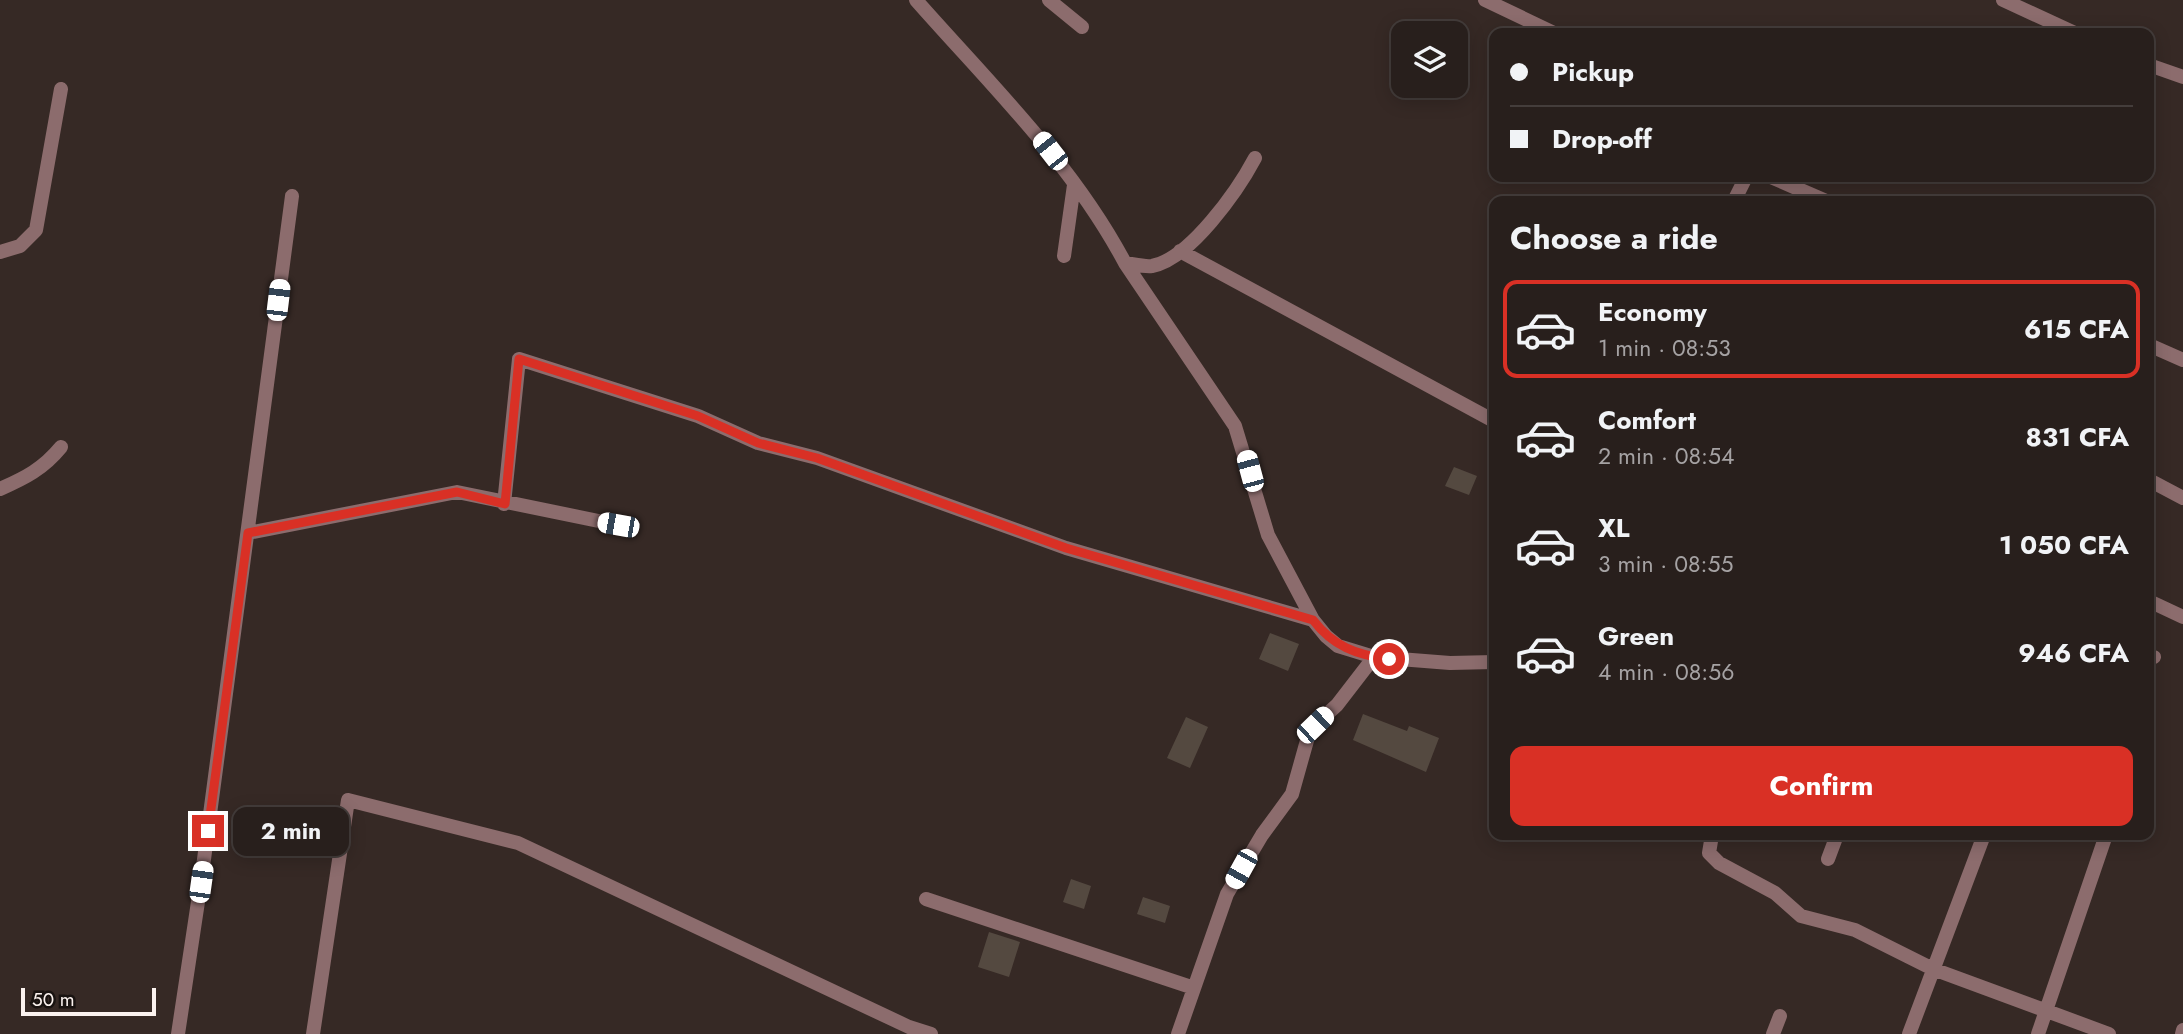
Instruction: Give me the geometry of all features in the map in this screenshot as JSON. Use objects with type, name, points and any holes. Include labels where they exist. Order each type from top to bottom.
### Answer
[{"type":"street","points":[[916,0],[1039,137],[1112,238],[1125,263],[1235,426],[1268,534],[1313,620],[1326,636],[1338,646],[1374,657],[1404,661],[1489,662]]},
{"type":"street","points":[[1049,0],[1082,27]]},
{"type":"street","points":[[1485,0],[1544,28]]},
{"type":"street","points":[[2003,0],[2064,28]]},
{"type":"street","points":[[2154,67],[2183,77]]},
{"type":"street","points":[[0,252],[20,246],[36,230],[61,89]]},
{"type":"street","points":[[1125,263],[1152,266],[1180,251],[1218,215],[1240,187],[1255,158]]},
{"type":"street","points":[[1782,182],[1815,196]]},
{"type":"street","points":[[1063,256],[1074,185]]},
{"type":"street","points":[[177,1034],[201,882],[292,196]]},
{"type":"street","points":[[1180,251],[1489,418]]},
{"type":"street","points":[[2154,347],[2183,360]]},
{"type":"street","points":[[505,504],[519,359],[698,416],[758,443],[817,458],[1066,548],[1313,620]]},
{"type":"street","points":[[0,489],[32,475],[48,464],[61,447]]},
{"type":"street","points":[[2154,483],[2183,498]]},
{"type":"street","points":[[248,533],[457,492],[505,504],[618,525]]},
{"type":"street","points":[[2154,603],[2183,617]]},
{"type":"street","points":[[1178,1034],[1227,894],[1292,794],[1308,737],[1374,657]]},
{"type":"street","points":[[313,1034],[348,800],[518,844],[909,1027],[931,1034]]},
{"type":"street","points":[[1711,840],[1709,853],[1719,863],[1775,893],[1801,916],[1855,930],[1933,969],[2109,1034]]},
{"type":"street","points":[[1828,859],[1835,840]]},
{"type":"street","points":[[1909,1034],[1982,840]]},
{"type":"street","points":[[2038,1034],[2104,840]]},
{"type":"street","points":[[926,899],[1194,988]]},
{"type":"street","points":[[1773,1034],[1780,1016]]},
{"type":"building","points":[[1454,467],[1477,476],[1469,495],[1445,486]]},
{"type":"building","points":[[1270,633],[1299,644],[1288,671],[1259,659]]},
{"type":"building","points":[[1363,714],[1407,731],[1409,726],[1439,738],[1426,772],[1353,740]]},
{"type":"building","points":[[1186,717],[1208,727],[1190,768],[1167,758]]},
{"type":"building","points":[[1071,879],[1091,886],[1084,909],[1063,902]]},
{"type":"building","points":[[1143,897],[1170,906],[1165,923],[1137,914]]},
{"type":"building","points":[[989,932],[1020,942],[1009,977],[978,967]]},
{"type":"route","points":[[208,831],[248,533],[457,492],[505,504],[519,359],[698,416],[758,443],[817,458],[1066,548],[1313,620],[1338,646],[1389,659]]}]
